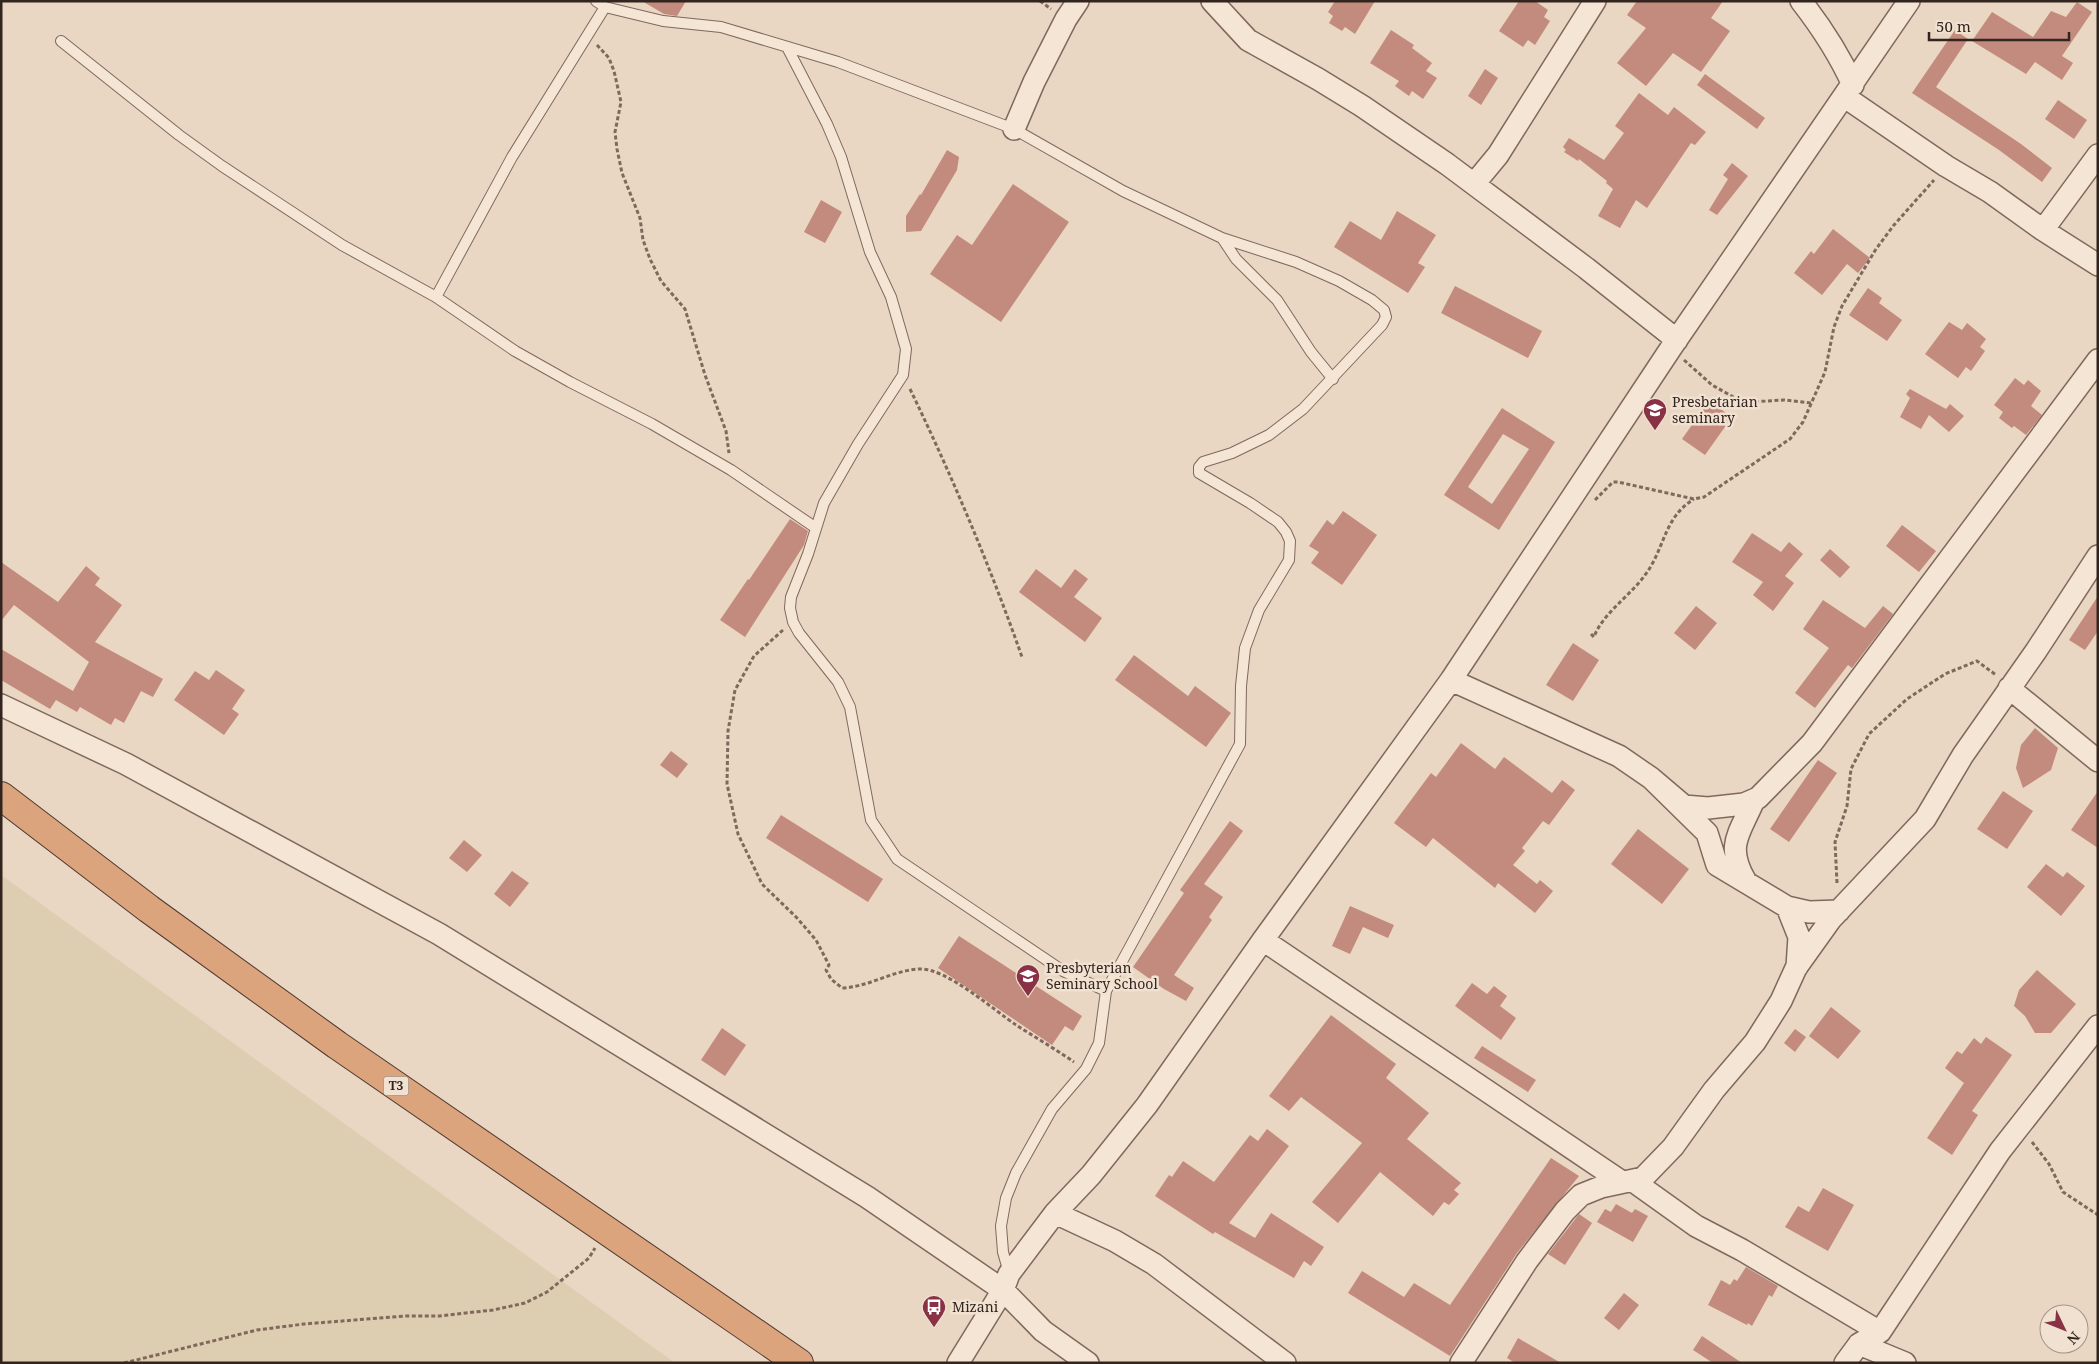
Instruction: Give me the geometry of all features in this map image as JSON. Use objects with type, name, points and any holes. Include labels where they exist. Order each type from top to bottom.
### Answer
[{"type":"highway","name":"T3","points":[[1,796],[149,909],[337,1045],[799,1363]]},
{"type":"street","points":[[1014,129],[1034,82],[1066,19],[1078,1]]},
{"type":"street","points":[[1212,1],[1248,40],[1362,106],[1474,184],[1586,268],[1674,344]]},
{"type":"street","points":[[1474,184],[1498,155],[1518,126],[1595,1]]},
{"type":"street","points":[[1801,1],[1823,29],[1842,60],[1849,91],[1946,166],[1990,192],[2043,230],[2098,265]]},
{"type":"street","points":[[958,1363],[1006,1282],[1055,1213],[1091,1175],[1146,1105],[1262,940],[1451,680],[1674,344],[1909,1]]},
{"type":"street","points":[[2043,230],[2098,155]]},
{"type":"street","points":[[1451,680],[1619,756],[1651,778],[1684,806],[1728,807],[1754,800],[1776,781],[1812,743],[2098,360]]},
{"type":"street","points":[[1461,1363],[1527,1261],[1565,1210],[1581,1195],[1601,1187],[1643,1178],[1673,1147],[1714,1090],[1755,1042],[1781,1001],[1796,968],[1839,911],[1926,819],[1963,755],[2036,651],[2098,556]]},
{"type":"street","points":[[2009,688],[2098,761]]},
{"type":"street","points":[[1,705],[126,764],[439,934],[1006,1282],[1043,1331],[1088,1363]]},
{"type":"street","points":[[1651,778],[1707,833],[1717,865],[1745,880],[1787,907],[1810,912],[1839,911]]},
{"type":"street","points":[[1745,880],[1737,866],[1734,852],[1740,831],[1754,800]]},
{"type":"street","points":[[1787,907],[1800,937],[1796,968]]},
{"type":"street","points":[[1262,940],[1696,1226],[1742,1250],[1880,1332]]},
{"type":"street","points":[[1845,1363],[1859,1344],[1880,1332],[2000,1151],[2098,1026]]},
{"type":"street","points":[[1055,1213],[1115,1241],[1154,1264],[1285,1363]]},
{"type":"street","points":[[1859,1344],[1905,1363]]},
{"type":"lane","points":[[436,297],[512,157],[589,36],[600,4],[663,21],[721,27],[838,62],[1014,129],[1123,191],[1222,238],[1296,262],[1340,281],[1372,300],[1384,310],[1386,318],[1382,325],[1303,409],[1269,435],[1232,453],[1203,462],[1200,467],[1199,473],[1278,522],[1290,540],[1289,560],[1259,610],[1245,648],[1241,686],[1240,744],[1106,991],[1099,1043],[1086,1069],[1052,1109],[1016,1173],[1006,1198],[1001,1226],[1006,1282]]},
{"type":"lane","points":[[61,41],[179,135],[222,166],[342,245],[436,297],[515,351],[652,424],[731,470],[816,528]]},
{"type":"lane","points":[[787,47],[827,124],[841,157],[870,252],[891,296],[906,349],[903,375],[858,444],[824,503],[791,597],[790,608],[793,622],[799,633],[838,682],[850,707],[871,820],[896,859],[1062,971],[1106,991]]},
{"type":"lane","points":[[1222,238],[1236,259],[1277,300],[1307,345],[1333,379]]},
{"type":"path","points":[[589,36],[609,58],[614,71],[621,102],[615,132],[622,173],[637,211],[643,240],[650,260],[660,281],[685,309],[705,375],[726,431],[731,470]]},
{"type":"path","points":[[1591,634],[1594,636],[1600,625],[1652,566],[1672,519],[1682,507],[1694,499],[1704,497],[1790,439],[1803,422],[1825,372],[1834,327],[1847,298],[1876,249],[1894,225],[1946,166]]},
{"type":"path","points":[[1674,344],[1712,386],[1737,399],[1751,402],[1784,400],[1812,403]]},
{"type":"path","points":[[903,375],[968,518],[1006,610],[1022,658]]},
{"type":"path","points":[[1592,504],[1608,487],[1618,482],[1694,499]]},
{"type":"path","points":[[793,622],[754,656],[735,690],[728,731],[727,784],[738,834],[762,884],[797,918],[816,940],[829,965],[826,970],[831,979],[842,988],[857,988],[910,970],[933,971],[1086,1069]]},
{"type":"path","points":[[1839,911],[1835,842],[1847,806],[1851,769],[1869,734],[1907,699],[1945,674],[1977,661],[2009,688]]},
{"type":"path","points":[[2019,1126],[2049,1164],[2064,1192],[2098,1215]]},
{"type":"path","points":[[124,1363],[257,1330],[362,1320],[448,1315],[493,1310],[525,1303],[547,1292],[589,1258],[604,1230]]},
{"type":"shaded area","points":[[1,875],[675,1363],[1,1363]]},
{"type":"building","points":[[642,1],[686,1],[677,16],[664,14]]},
{"type":"building","points":[[1335,1],[1375,1],[1355,34],[1345,27],[1342,31],[1329,23],[1333,16],[1328,12]]},
{"type":"building","points":[[1519,1],[1535,1],[1548,10],[1544,17],[1550,21],[1535,45],[1528,40],[1523,47],[1499,31]]},
{"type":"building","points":[[1637,1],[1723,1],[1711,18],[1730,31],[1701,72],[1673,53],[1646,86],[1617,63],[1646,28],[1627,15]]},
{"type":"building","points":[[2077,2],[2092,12],[2062,56],[2073,63],[2062,80],[2035,62],[2026,74],[1972,41],[1992,12],[2033,37],[2051,11],[2066,17]]},
{"type":"building","points":[[1391,30],[1414,45],[1412,48],[1432,63],[1426,71],[1437,78],[1423,99],[1412,91],[1409,96],[1395,86],[1399,81],[1370,63]]},
{"type":"building","points":[[1955,30],[1968,39],[1936,87],[2021,144],[2052,168],[2042,182],[1999,150],[1912,93]]},
{"type":"building","points":[[1485,69],[1498,78],[1481,105],[1468,96]]},
{"type":"building","points":[[1705,74],[1765,118],[1757,129],[1697,85]]},
{"type":"building","points":[[1639,93],[1668,115],[1674,107],[1706,132],[1695,145],[1691,143],[1647,208],[1636,200],[1620,228],[1598,216],[1613,189],[1606,183],[1607,181],[1579,159],[1578,161],[1564,152],[1566,150],[1563,147],[1569,138],[1604,160],[1624,133],[1615,126]]},
{"type":"building","points":[[2058,100],[2087,120],[2074,139],[2045,119]]},
{"type":"building","points":[[947,150],[959,157],[957,170],[921,231],[906,232],[906,216],[921,195]]},
{"type":"building","points":[[1732,163],[1748,176],[1717,215],[1709,210],[1728,179],[1723,175]]},
{"type":"building","points":[[1013,184],[1069,222],[1001,322],[930,274],[957,235],[972,245]]},
{"type":"building","points":[[821,200],[842,212],[825,243],[804,232]]},
{"type":"building","points":[[1397,211],[1436,235],[1418,263],[1425,267],[1408,293],[1334,247],[1350,221],[1381,240]]},
{"type":"building","points":[[1833,229],[1870,258],[1858,273],[1847,264],[1822,295],[1794,273],[1811,251],[1814,254]]},
{"type":"building","points":[[1455,286],[1542,331],[1528,358],[1441,313]]},
{"type":"building","points":[[1868,288],[1882,298],[1879,303],[1902,320],[1887,341],[1849,315]]},
{"type":"building","points":[[1949,322],[1962,330],[1967,323],[1986,339],[1980,347],[1985,351],[1971,371],[1966,367],[1958,378],[1925,354]]},
{"type":"building","points":[[2015,378],[2024,385],[2028,380],[2041,391],[2031,406],[2042,415],[2026,435],[2014,426],[2012,428],[1999,418],[2003,412],[1994,405]]},
{"type":"building","points":[[1910,389],[1946,409],[1950,404],[1964,416],[1949,432],[1929,415],[1921,429],[1900,417],[1910,398],[1906,394]]},
{"type":"building","points":[[1709,401],[1732,417],[1705,455],[1682,439]]},
{"type":"building","points":[[1502,408],[1555,442],[1499,530],[1444,495]],"holes":[[[1503,434],[1529,449],[1492,504],[1468,487]]]},
{"type":"building","points":[[1343,511],[1377,535],[1342,585],[1311,563],[1319,552],[1309,546],[1327,520],[1333,525]]},
{"type":"building","points":[[790,519],[808,531],[804,545],[745,637],[720,620]]},
{"type":"building","points":[[1902,525],[1936,551],[1919,572],[1886,546]]},
{"type":"building","points":[[1752,533],[1781,552],[1789,542],[1803,554],[1785,576],[1794,583],[1773,611],[1753,595],[1763,582],[1732,562]]},
{"type":"building","points":[[1830,549],[1850,567],[1840,578],[1820,560]]},
{"type":"building","points":[[1,562],[58,602],[86,566],[100,578],[95,585],[122,605],[95,642],[163,679],[153,697],[141,691],[124,723],[115,718],[111,725],[80,707],[77,712],[56,700],[50,709],[1,680],[1,649],[73,691],[89,662],[14,605],[1,621]]},
{"type":"building","points":[[1036,569],[1061,588],[1075,569],[1088,579],[1074,597],[1102,618],[1085,642],[1019,592]]},
{"type":"building","points":[[2098,596],[2098,631],[2085,650],[2069,640]]},
{"type":"building","points":[[1823,600],[1865,628],[1883,606],[1893,614],[1852,668],[1848,665],[1815,708],[1795,693],[1829,648],[1803,629]]},
{"type":"building","points":[[1696,606],[1717,623],[1695,650],[1674,633]]},
{"type":"building","points":[[1573,643],[1599,660],[1573,701],[1546,685]]},
{"type":"building","points":[[1134,655],[1188,696],[1195,686],[1231,713],[1206,747],[1115,680]]},
{"type":"building","points":[[216,670],[245,690],[232,709],[239,714],[224,735],[174,700],[195,671],[209,680]]},
{"type":"building","points":[[2035,728],[2058,748],[2051,770],[2023,788],[2016,768],[2021,745]]},
{"type":"building","points":[[1461,743],[1495,769],[1504,757],[1552,793],[1562,780],[1575,790],[1549,825],[1543,821],[1522,848],[1525,851],[1513,865],[1537,884],[1540,880],[1553,891],[1535,913],[1498,883],[1495,888],[1433,838],[1426,847],[1394,823],[1431,773],[1436,777]]},
{"type":"building","points":[[671,751],[688,764],[677,778],[660,765]]},
{"type":"building","points":[[1818,760],[1837,773],[1789,842],[1770,829]]},
{"type":"building","points":[[2003,791],[2033,811],[2007,849],[1977,829]]},
{"type":"building","points":[[2098,791],[2098,848],[2071,830]]},
{"type":"building","points":[[781,815],[883,879],[868,902],[766,838]]},
{"type":"building","points":[[1230,821],[1243,831],[1204,884],[1223,897],[1209,917],[1212,920],[1174,975],[1194,988],[1186,1001],[1164,989],[1133,967],[1184,893],[1180,890]]},
{"type":"building","points":[[1638,829],[1689,869],[1662,904],[1611,864]]},
{"type":"building","points":[[464,840],[482,855],[467,872],[449,858]]},
{"type":"building","points":[[2046,864],[2063,877],[2067,872],[2085,886],[2061,916],[2027,887]]},
{"type":"building","points":[[512,871],[529,883],[510,907],[494,894]]},
{"type":"building","points":[[1350,906],[1394,925],[1388,938],[1363,927],[1350,954],[1332,946]]},
{"type":"building","points":[[959,936],[1082,1016],[1073,1031],[1065,1026],[1052,1045],[938,968]]},
{"type":"building","points":[[2037,970],[2076,1004],[2051,1033],[2035,1033],[2025,1016],[2014,1006],[2019,990]]},
{"type":"building","points":[[1472,983],[1487,994],[1494,986],[1507,996],[1500,1006],[1516,1018],[1501,1040],[1455,1006]]},
{"type":"building","points":[[1831,1007],[1861,1031],[1838,1059],[1809,1036]]},
{"type":"building","points":[[1331,1015],[1396,1064],[1386,1078],[1429,1113],[1407,1139],[1461,1183],[1454,1190],[1459,1194],[1449,1205],[1444,1202],[1433,1216],[1380,1172],[1338,1223],[1312,1202],[1362,1143],[1301,1097],[1289,1111],[1269,1096]]},
{"type":"building","points":[[722,1028],[746,1045],[725,1076],[701,1060]]},
{"type":"building","points":[[1795,1029],[1806,1037],[1795,1052],[1784,1043]]},
{"type":"building","points":[[1986,1037],[2012,1055],[1972,1111],[1978,1115],[1952,1155],[1927,1138],[1964,1083],[1945,1068],[1957,1051],[1962,1054],[1974,1038],[1981,1044]]},
{"type":"building","points":[[1482,1046],[1536,1080],[1528,1092],[1474,1058]]},
{"type":"building","points":[[1267,1129],[1289,1146],[1229,1223],[1255,1238],[1271,1213],[1324,1247],[1311,1266],[1304,1261],[1294,1278],[1215,1232],[1213,1234],[1155,1196],[1169,1175],[1172,1177],[1183,1161],[1214,1182],[1250,1135],[1258,1141]]},
{"type":"building","points":[[1551,1158],[1579,1176],[1517,1253],[1450,1356],[1348,1293],[1362,1271],[1404,1297],[1414,1283],[1450,1305]]},
{"type":"building","points":[[1823,1188],[1854,1205],[1828,1251],[1785,1227],[1798,1206],[1809,1212]]},
{"type":"building","points":[[1616,1204],[1632,1213],[1635,1209],[1648,1216],[1633,1242],[1597,1222],[1605,1209],[1611,1212]]},
{"type":"building","points":[[1579,1214],[1592,1223],[1565,1265],[1548,1254]]},
{"type":"building","points":[[1746,1267],[1778,1286],[1772,1297],[1769,1295],[1752,1326],[1708,1305],[1721,1280],[1730,1285],[1734,1279],[1737,1281]]},
{"type":"building","points":[[1624,1293],[1639,1305],[1619,1330],[1604,1318]]},
{"type":"building","points":[[1702,1336],[1742,1363],[1713,1363],[1693,1350]]},
{"type":"building","points":[[1518,1338],[1561,1363],[1515,1363],[1507,1358]]},
{"type":"place","name":"Presbetarian seminary","points":[[1655,431]]},
{"type":"place","name":"Presbyterian Seminary School","points":[[1028,997]]},
{"type":"place","name":"Mizani","points":[[934,1328]]}]
